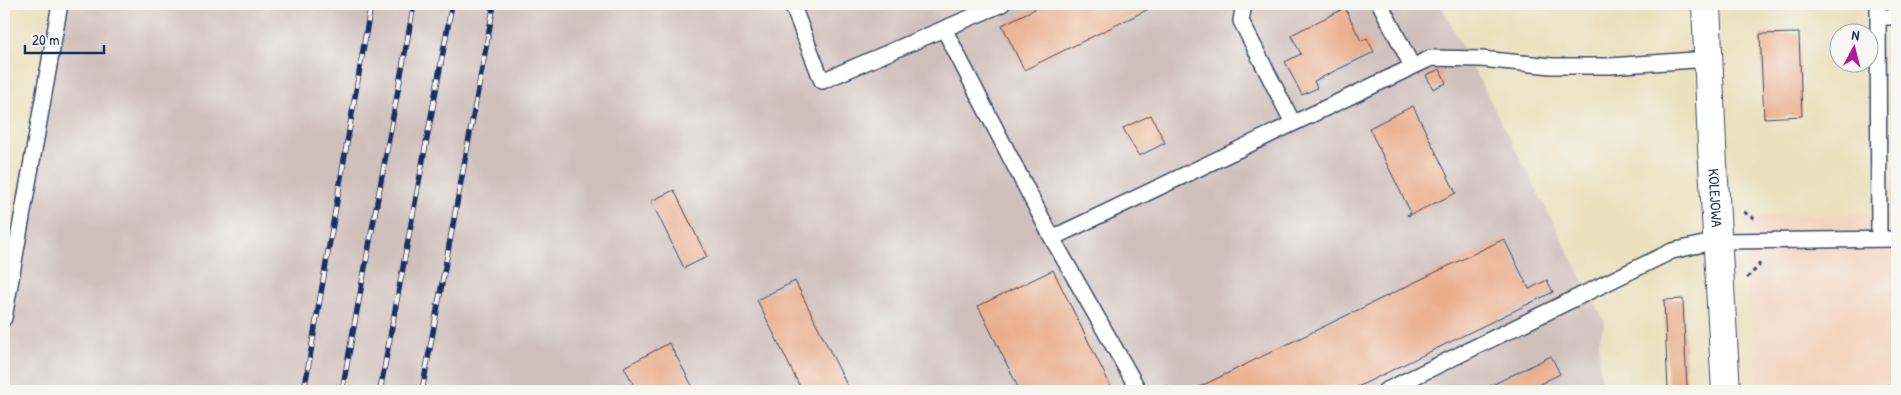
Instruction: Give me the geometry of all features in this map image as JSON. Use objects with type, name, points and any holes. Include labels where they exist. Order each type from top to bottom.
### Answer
[{"type":"street","name":"KOLEJOWA","points":[[1706,4],[1716,241],[1726,391]]},
{"type":"lane","points":[[4,318],[60,4]]},
{"type":"lane","points":[[792,4],[822,81],[1002,4]]},
{"type":"lane","points":[[1244,4],[1241,21],[1293,123]]},
{"type":"lane","points":[[1380,4],[1412,66]]},
{"type":"lane","points":[[1879,239],[1878,11],[1897,17]]},
{"type":"lane","points":[[944,29],[1052,238],[1139,391]]},
{"type":"lane","points":[[1052,238],[1431,58],[1481,59],[1552,66],[1610,66],[1708,59]]},
{"type":"lane","points":[[1385,391],[1672,251],[1716,241],[1897,239]]},
{"type":"shaded area","points":[[66,4],[1440,4],[1605,322],[1599,340],[1600,371],[1605,391],[4,391],[4,358]]},
{"type":"shaded area","points":[[1897,213],[1897,391],[1759,391],[1747,282],[1745,216]]},
{"type":"building","points":[[1045,4],[1159,4],[1024,70],[1002,25]]},
{"type":"building","points":[[1345,8],[1361,41],[1367,38],[1374,52],[1314,81],[1317,88],[1302,95],[1285,62],[1301,54],[1291,35]]},
{"type":"building","points":[[1799,33],[1802,116],[1764,118],[1760,34]]},
{"type":"building","points":[[1440,69],[1446,83],[1433,89],[1426,75]]},
{"type":"building","points":[[1413,106],[1456,193],[1408,216],[1411,213],[1369,128]]},
{"type":"building","points":[[1151,115],[1165,143],[1139,156],[1123,128]]},
{"type":"building","points":[[674,190],[707,257],[684,268],[651,201]]},
{"type":"building","points":[[1504,239],[1529,289],[1547,280],[1553,292],[1349,391],[1191,391]]},
{"type":"building","points":[[1053,270],[1113,391],[1020,391],[978,306]]},
{"type":"building","points":[[795,281],[850,391],[802,391],[757,300]]},
{"type":"building","points":[[1683,299],[1687,391],[1668,391],[1664,300]]},
{"type":"building","points":[[669,343],[695,391],[637,391],[624,367]]},
{"type":"building","points":[[1551,356],[1560,374],[1530,389],[1531,391],[1480,391]]},
{"type":"railway","points":[[304,391],[371,4]]},
{"type":"railway","points":[[342,391],[414,4]]},
{"type":"railway","points":[[380,391],[452,4]]},
{"type":"railway","points":[[422,391],[494,4]]}]
